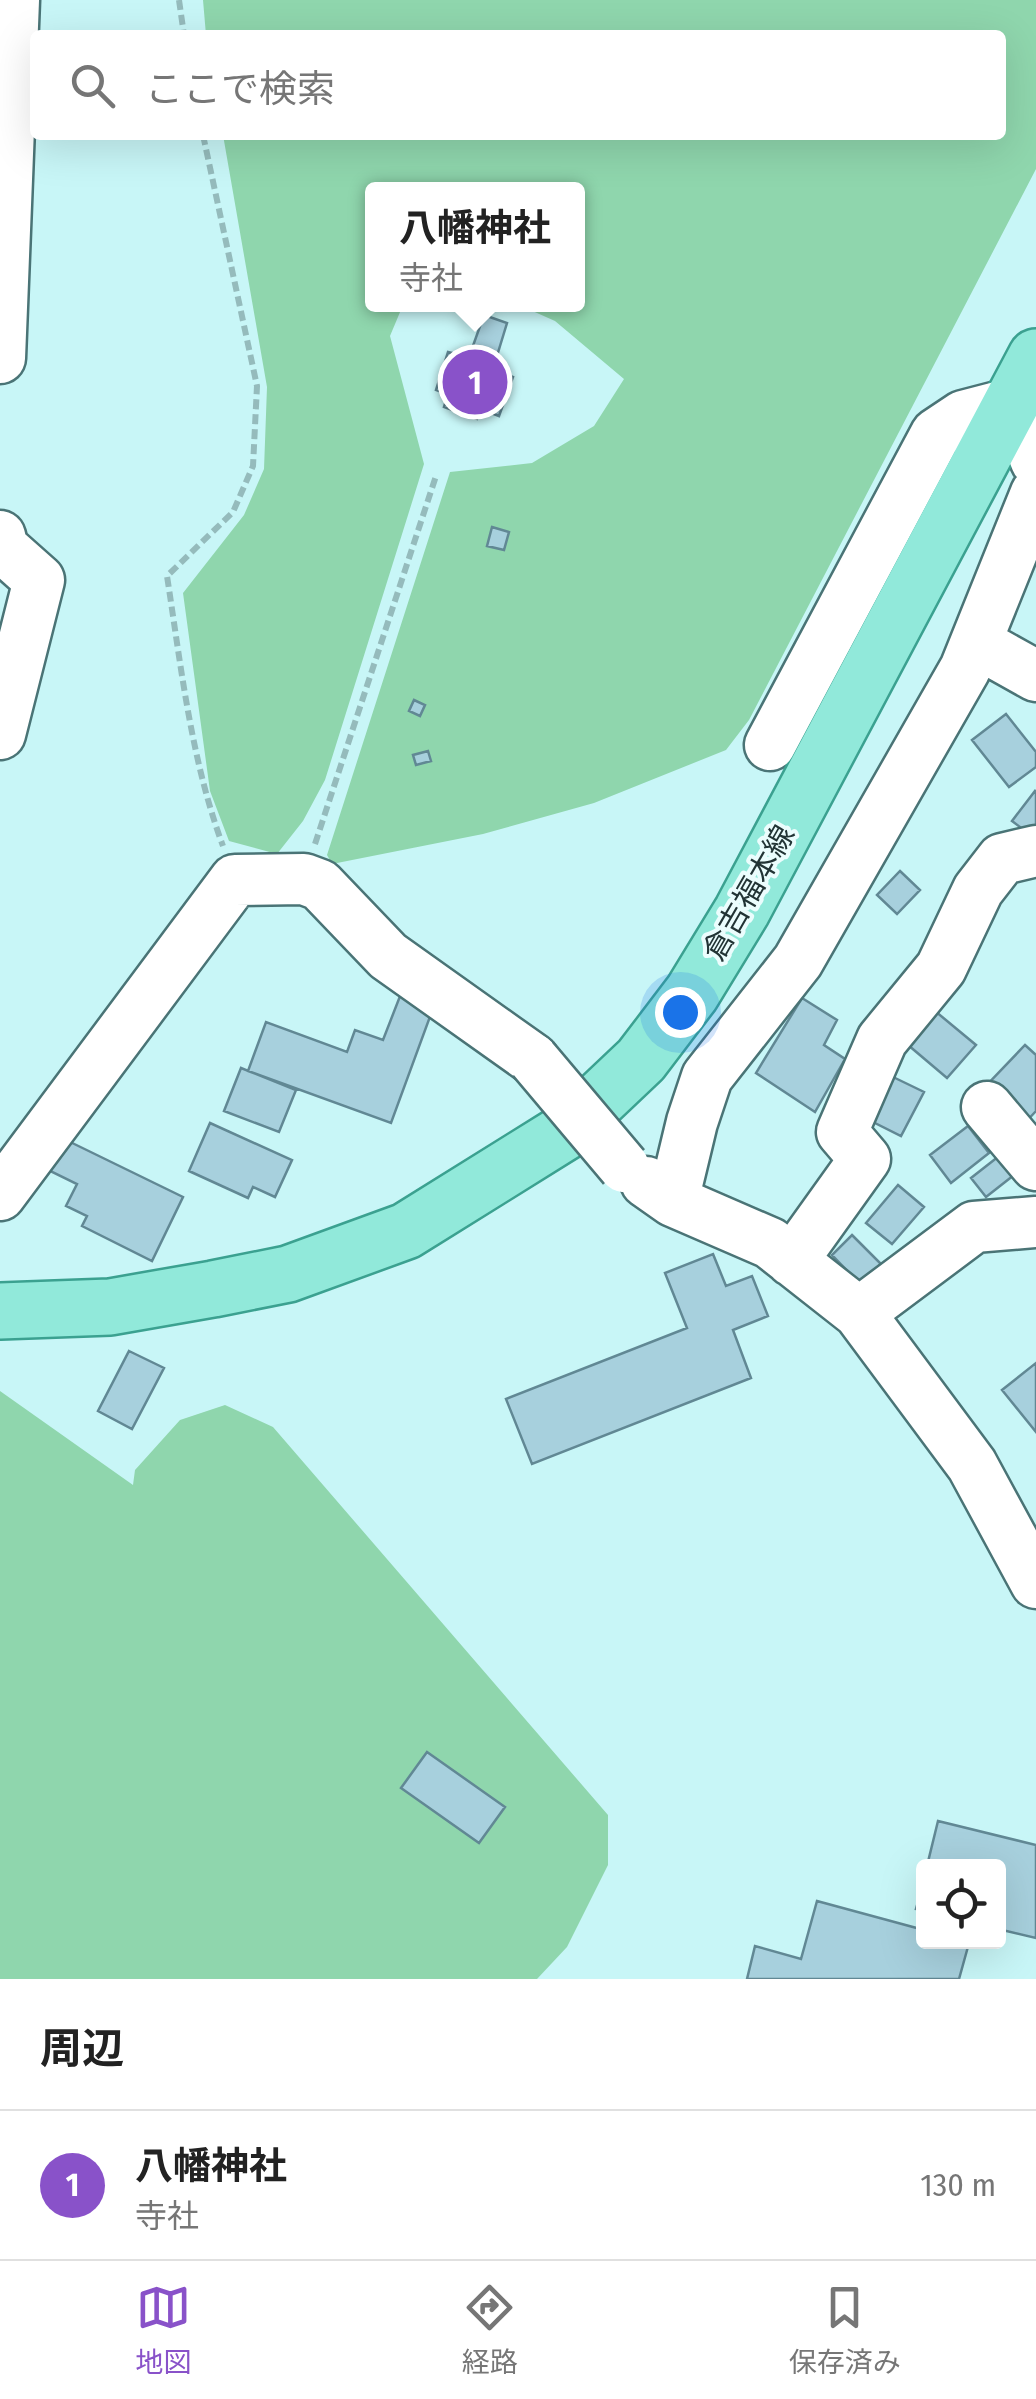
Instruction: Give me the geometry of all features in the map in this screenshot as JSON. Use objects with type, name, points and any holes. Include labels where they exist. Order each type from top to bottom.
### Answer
[{"type":"main road","name":"倉吉福本線","points":[[0,1312],[110,1307],[288,1274],[406,1231],[565,1132],[640,1060],[692,993],[742,911],[1025,380]]},
{"type":"street","points":[[0,358],[14,0]]},
{"type":"street","points":[[770,746],[936,434],[1025,380],[1036,461]]},
{"type":"street","points":[[673,1200],[707,1076],[798,961],[977,643],[1036,493]]},
{"type":"street","points":[[0,734],[39,580],[1,544]]},
{"type":"street","points":[[977,643],[1036,676]]},
{"type":"street","points":[[792,1261],[866,1159],[842,1132],[882,1040],[940,968],[978,890],[1002,859],[1036,850]]},
{"type":"street","points":[[0,1195],[235,880],[304,879],[320,885],[388,956],[534,1059],[624,1167],[673,1200],[770,1243],[859,1313],[972,1465],[1036,1583]]},
{"type":"street","points":[[987,1106],[1036,1165]]},
{"type":"street","points":[[859,1313],[974,1227],[1036,1222]]},
{"type":"path","points":[[179,0],[183,30]]},
{"type":"path","points":[[204,140],[256,386],[253,466],[233,512],[168,576],[208,805],[235,880]]},
{"type":"path","points":[[304,879],[436,476]]},
{"type":"green space","points":[[203,0],[1036,0],[1036,169],[749,720],[726,750],[594,803],[483,834],[332,864],[327,855],[450,472],[532,463],[594,426],[624,379],[555,321],[535,312],[585,312],[585,182],[365,182],[365,312],[400,312],[390,336],[424,464],[325,780],[303,821],[277,854],[229,841],[210,791],[183,593],[244,515],[264,469],[267,387],[224,140],[1006,140],[1006,30],[206,30]]},
{"type":"green space","points":[[0,1391],[133,1485],[135,1470],[180,1420],[225,1405],[273,1427],[608,1815],[608,1865],[567,1947],[537,1979],[0,1979]]},
{"type":"building","points":[[484,315],[507,323],[493,369],[513,377],[499,416],[481,409],[477,419],[444,407],[448,394],[436,390],[448,352],[469,357]]},
{"type":"building","points":[[492,527],[509,532],[504,550],[487,546]]},
{"type":"building","points":[[414,700],[425,705],[420,716],[409,711]]},
{"type":"building","points":[[1006,714],[1036,752],[1036,767],[1009,787],[972,740]]},
{"type":"building","points":[[428,751],[431,761],[416,765],[413,755]]},
{"type":"building","points":[[1036,792],[1036,839],[1012,821]]},
{"type":"building","points":[[900,871],[920,890],[897,914],[877,895]]},
{"type":"building","points":[[402,991],[435,1003],[391,1123],[248,1071],[266,1022],[347,1052],[355,1030],[383,1040]]},
{"type":"building","points":[[802,998],[837,1020],[824,1045],[845,1059],[815,1112],[756,1073]]},
{"type":"building","points":[[929,1006],[976,1045],[947,1078],[901,1039]]},
{"type":"building","points":[[1025,1045],[1036,1055],[1036,1111],[1022,1126],[983,1089]]},
{"type":"building","points":[[241,1068],[296,1090],[279,1132],[224,1111]]},
{"type":"building","points":[[891,1076],[924,1092],[901,1136],[869,1120]]},
{"type":"building","points":[[210,1123],[292,1160],[275,1197],[253,1187],[248,1198],[189,1171]]},
{"type":"building","points":[[968,1126],[989,1153],[951,1183],[930,1155]]},
{"type":"building","points":[[62,1138],[183,1197],[152,1261],[82,1226],[87,1216],[66,1206],[77,1184],[46,1169]]},
{"type":"building","points":[[1008,1149],[1023,1168],[986,1197],[971,1178]]},
{"type":"building","points":[[898,1185],[924,1207],[892,1244],[866,1223]]},
{"type":"building","points":[[852,1235],[881,1264],[860,1284],[832,1255]]},
{"type":"building","points":[[713,1254],[726,1286],[752,1276],[768,1316],[733,1330],[751,1378],[532,1464],[506,1399],[687,1328],[665,1273]]},
{"type":"building","points":[[129,1351],[164,1368],[132,1429],[98,1411]]},
{"type":"building","points":[[1036,1363],[1036,1432],[1002,1390]]},
{"type":"building","points":[[427,1752],[505,1807],[479,1843],[401,1788]]},
{"type":"building","points":[[938,1821],[1036,1845],[1036,1938],[1006,1931],[1006,1859],[929,1859]]},
{"type":"building","points":[[817,1901],[916,1928],[916,1949],[967,1949],[959,1979],[747,1979],[755,1946],[801,1959]]},
{"type":"place","name":"八幡神社","points":[[475,382]]}]
